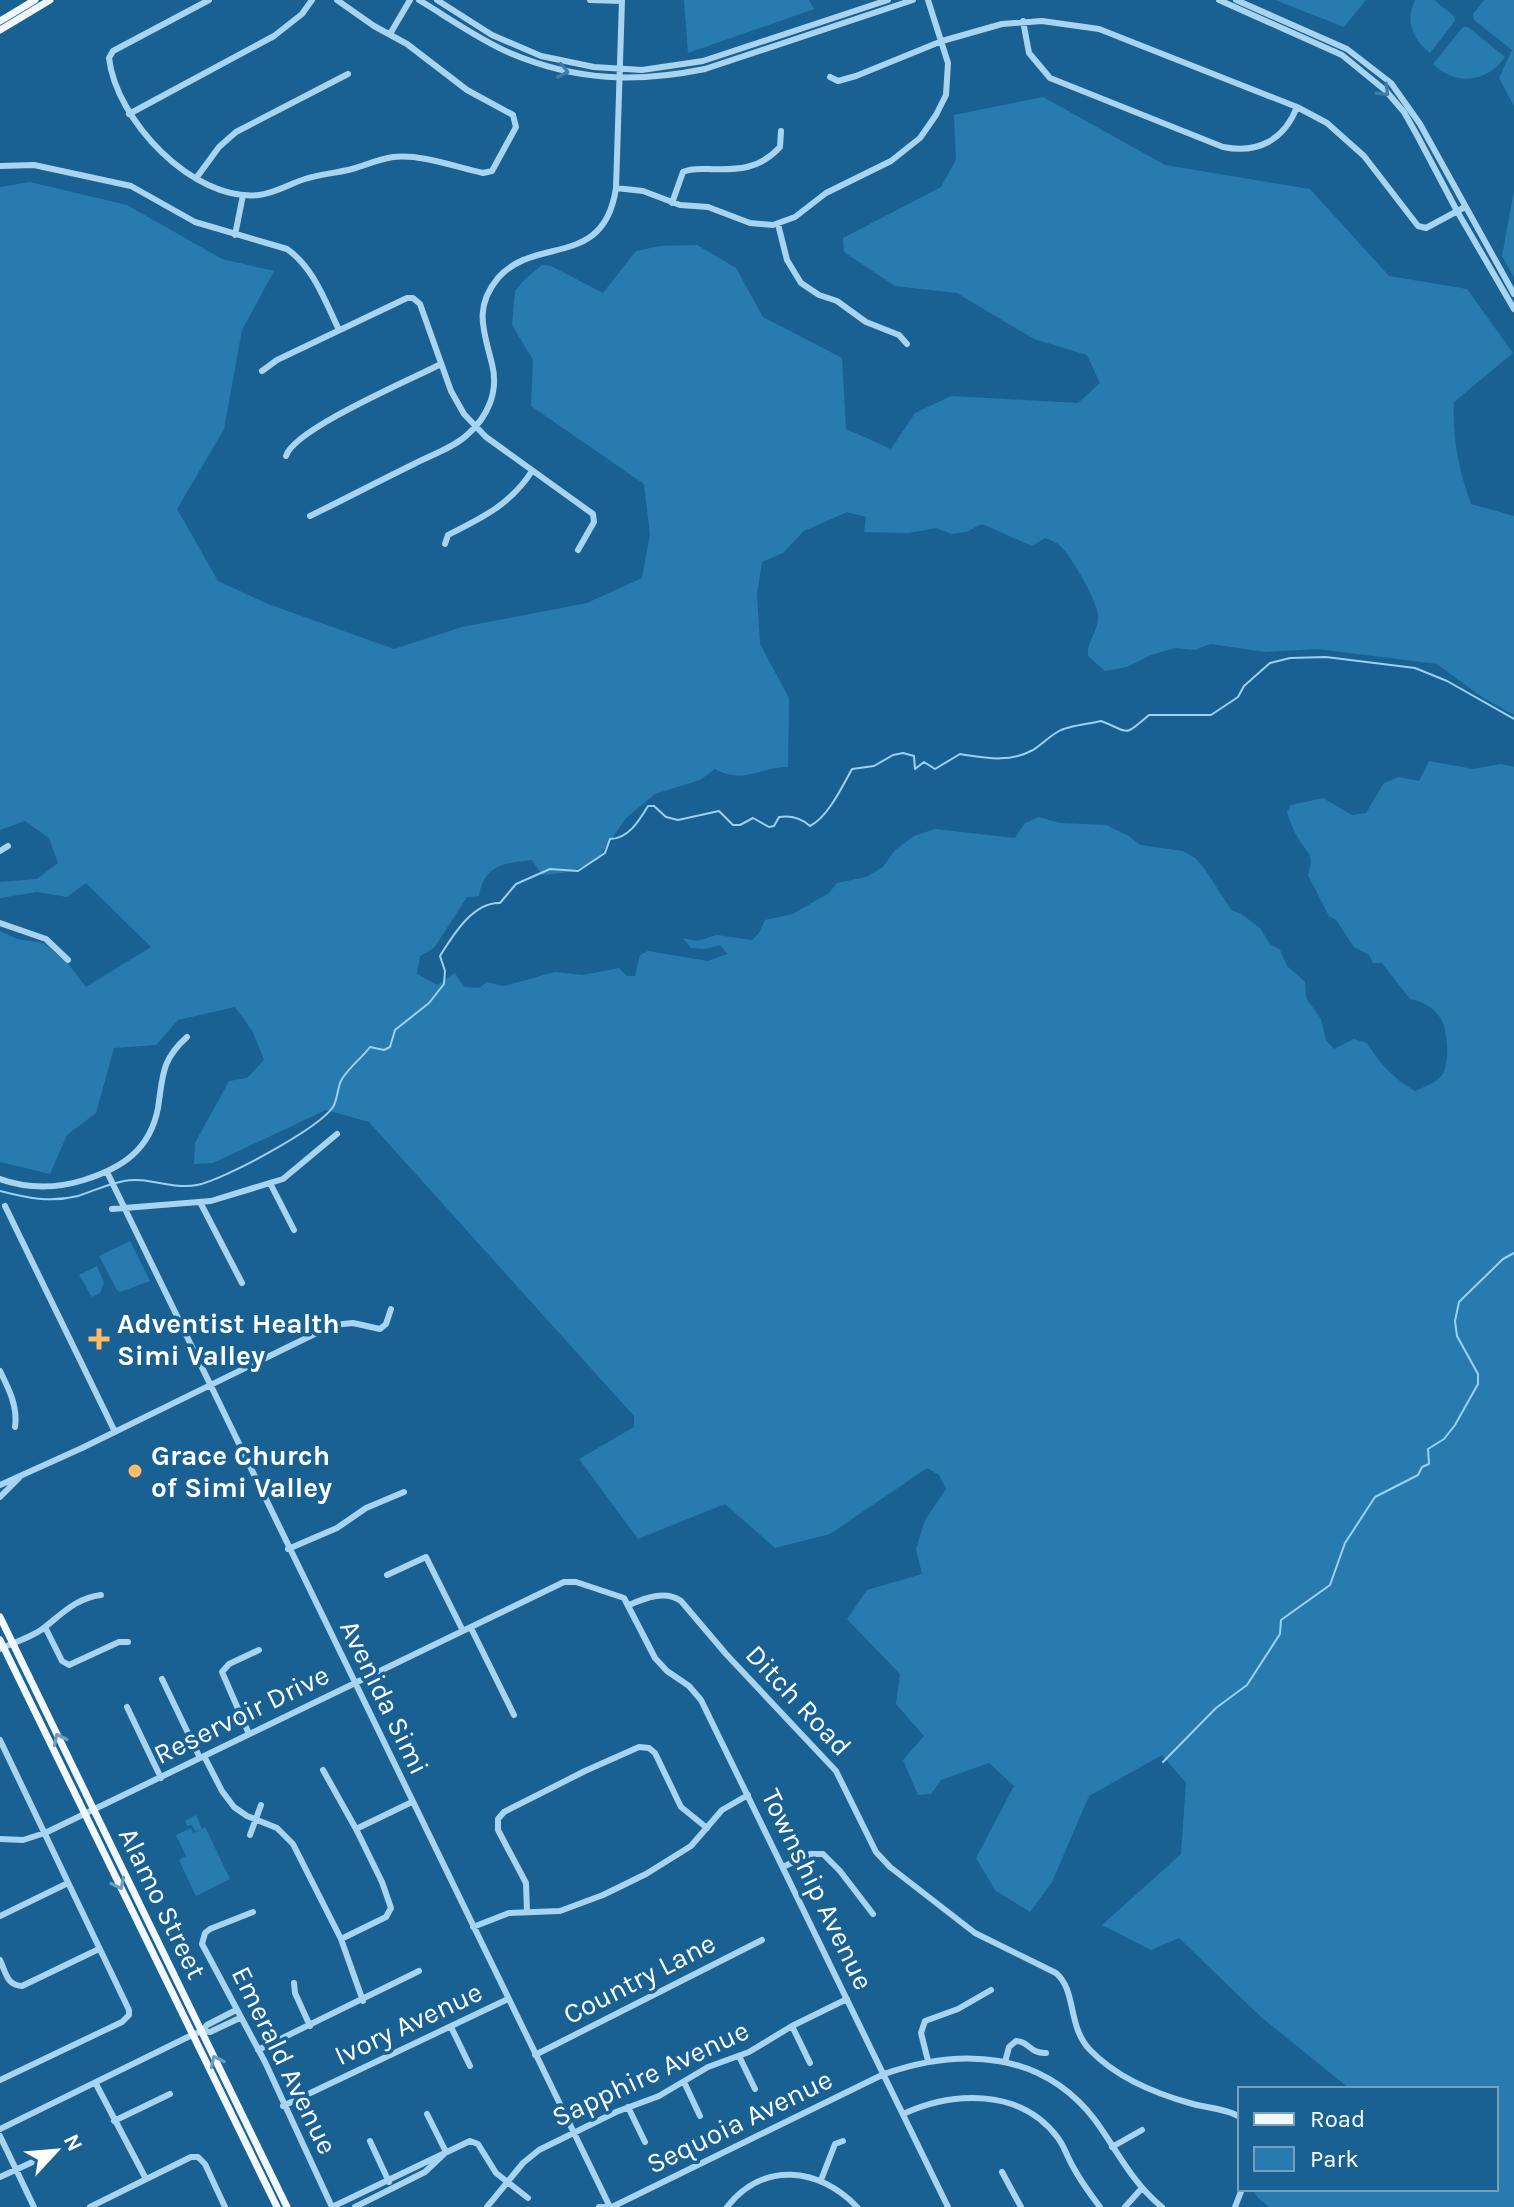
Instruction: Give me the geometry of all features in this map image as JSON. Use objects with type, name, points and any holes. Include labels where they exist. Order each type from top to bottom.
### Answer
[{"type":"main road","points":[[0,21],[35,0]]},
{"type":"main road","points":[[0,30],[50,0]]},
{"type":"main road","name":"Alamo Street","points":[[0,1617],[287,2207]]},
{"type":"main road","name":"Alamo Street","points":[[1,1646],[277,2207]]},
{"type":"street","points":[[209,0],[113,51],[109,62],[129,114],[145,136],[175,163],[197,177],[243,195],[269,193],[302,180],[393,157],[415,157],[488,173],[495,168],[517,125],[509,112],[467,90],[337,0]]},
{"type":"street","points":[[129,114],[267,40],[302,14],[312,0]]},
{"type":"street","points":[[390,34],[410,0]]},
{"type":"street","points":[[419,0],[509,52],[555,70],[618,79],[670,76],[705,69],[913,0]]},
{"type":"street","points":[[437,0],[492,35],[541,56],[594,67],[642,70],[703,61],[888,0]]},
{"type":"street","points":[[310,516],[457,442],[475,427],[488,409],[494,388],[493,367],[485,344],[482,319],[494,284],[502,274],[523,260],[571,248],[591,235],[607,217],[616,188],[622,0],[590,0]]},
{"type":"street","points":[[616,188],[643,191],[672,203],[719,209],[750,223],[778,224],[795,217],[826,193],[891,161],[912,147],[936,115],[946,95],[949,74],[928,0]]},
{"type":"street","points":[[1219,0],[1342,55],[1386,91],[1404,112],[1514,309]]},
{"type":"street","points":[[1236,0],[1347,49],[1391,83],[1420,124],[1514,294]]},
{"type":"street","points":[[1023,21],[1029,53],[1050,78],[1223,147],[1247,150],[1269,143],[1287,128],[1297,107]]},
{"type":"street","points":[[830,77],[838,81],[856,76],[982,28],[1023,21],[1062,22],[1099,29],[1297,107],[1327,123],[1353,144],[1418,226],[1426,228],[1465,207]]},
{"type":"street","points":[[197,177],[219,147],[236,132],[348,74]]},
{"type":"street","points":[[672,203],[681,175],[686,170],[738,170],[757,165],[780,147],[781,131]]},
{"type":"street","points":[[0,166],[34,165],[131,186],[178,214],[213,229],[276,244],[296,255],[311,273],[339,330]]},
{"type":"street","points":[[235,235],[243,195]]},
{"type":"street","points":[[778,224],[787,260],[801,283],[819,295],[837,301],[866,322],[899,335],[907,344]]},
{"type":"street","points":[[262,371],[277,360],[339,330],[413,298],[420,304],[457,403],[475,427],[590,510],[594,518],[578,550]]},
{"type":"street","points":[[286,456],[288,450],[312,430],[441,364]]},
{"type":"street","points":[[445,544],[448,535],[505,504],[532,471]]},
{"type":"street","points":[[0,851],[8,846]]},
{"type":"street","points":[[0,923],[46,939],[68,960]]},
{"type":"street","points":[[0,1179],[25,1186],[71,1184],[107,1173],[132,1158],[143,1145],[156,1116],[165,1065],[174,1049],[187,1037]]},
{"type":"street","points":[[112,1209],[200,1202],[283,1179],[337,1134]]},
{"type":"street","name":"Avenida Simi","points":[[107,1173],[607,2207]]},
{"type":"street","points":[[270,1183],[294,1230]]},
{"type":"street","points":[[200,1202],[242,1283]]},
{"type":"street","points":[[5,1206],[115,1432]]},
{"type":"street","points":[[0,1485],[333,1325],[353,1323],[380,1329],[386,1324],[391,1309]]},
{"type":"street","points":[[0,1371],[13,1401],[17,1416],[15,1427]]},
{"type":"street","points":[[0,1497],[21,1476]]},
{"type":"street","points":[[288,1549],[337,1528],[366,1508],[404,1492]]},
{"type":"street","points":[[387,1575],[426,1557],[463,1631]]},
{"type":"street","name":"Reservoir Drive","points":[[0,1839],[23,1840],[45,1833],[568,1581],[620,1597],[629,1605]]},
{"type":"street","points":[[1,1646],[13,1644],[45,1627],[66,1609],[91,1596],[101,1595]]},
{"type":"street","name":"Ditch Road","points":[[629,1605],[662,1595],[681,1601],[726,1654],[836,1771],[863,1828],[882,1859],[975,1933],[1056,1973],[1063,1980],[1080,2037],[1106,2063],[1157,2092],[1238,2116]]},
{"type":"street","name":"Township Avenue","points":[[629,1605],[655,1658],[701,1700],[948,2207]]},
{"type":"street","points":[[45,1627],[65,1663],[73,1665],[119,1642],[128,1642]]},
{"type":"street","points":[[471,1628],[514,1715]]},
{"type":"street","points":[[249,1734],[222,1672],[229,1664],[259,1650]]},
{"type":"street","points":[[162,1679],[228,1801],[255,1820],[277,1828],[293,1844],[341,1939],[363,2001]]},
{"type":"street","points":[[127,1707],[161,1778]]},
{"type":"street","points":[[0,1740],[129,2010],[126,2019],[0,2080]]},
{"type":"street","points":[[527,1912],[526,1883],[498,1830],[498,1819],[504,1812],[585,1771],[639,1747],[649,1748],[655,1753],[681,1807],[707,1828]]},
{"type":"street","points":[[323,1770],[356,1829],[391,1908],[386,1917],[341,1939]]},
{"type":"street","points":[[473,1927],[502,1915],[560,1911],[603,1895],[677,1855],[697,1841],[722,1810],[748,1795]]},
{"type":"street","points":[[356,1829],[412,1802]]},
{"type":"street","points":[[250,1835],[261,1805]]},
{"type":"street","points":[[783,1867],[810,1854],[823,1854],[873,1914]]},
{"type":"street","points":[[0,1916],[68,1883]]},
{"type":"street","name":"Emerald Avenue","points":[[253,1912],[205,1933],[203,1947],[258,2050],[332,2207]]},
{"type":"street","name":"Country Lane","points":[[535,2055],[762,1940]]},
{"type":"street","points":[[0,1960],[8,1979],[22,1986],[99,1949]]},
{"type":"street","points":[[258,2050],[419,1971]]},
{"type":"street","points":[[294,1983],[295,1993],[310,2026]]},
{"type":"street","points":[[928,2061],[921,2033],[925,2021],[958,2009],[991,1990]]},
{"type":"street","name":"Ivory Avenue","points":[[283,2106],[508,1999]]},
{"type":"street","name":"Sapphire Avenue","points":[[487,2207],[529,2156],[628,2107],[659,2096],[708,2067],[761,2046],[792,2026],[847,1999]]},
{"type":"street","points":[[0,2129],[192,2035],[210,2032],[238,2014]]},
{"type":"street","points":[[792,2026],[810,2063]]},
{"type":"street","points":[[451,2027],[470,2066]]},
{"type":"street","points":[[1005,2062],[1009,2047],[1016,2041],[1024,2043],[1035,2053],[1046,2053]]},
{"type":"street","points":[[739,2056],[755,2089]]},
{"type":"street","name":"Sequoia Avenue","points":[[607,2207],[884,2074],[928,2061],[970,2057],[1005,2062],[1039,2074],[1068,2093],[1092,2117],[1142,2188],[1162,2207]]},
{"type":"street","points":[[684,2082],[700,2116]]},
{"type":"street","points":[[96,2084],[146,2179]]},
{"type":"street","points":[[114,2121],[170,2094]]},
{"type":"street","points":[[903,2114],[932,2102],[961,2097],[993,2099],[1022,2109],[1057,2136],[1082,2183],[1100,2207]]},
{"type":"street","points":[[628,2107],[645,2142]]},
{"type":"street","points":[[427,2114],[446,2152]]},
{"type":"street","points":[[1112,2147],[1142,2130]]},
{"type":"street","points":[[0,2136],[34,2207]]},
{"type":"street","points":[[370,2141],[393,2188]]},
{"type":"street","points":[[821,2180],[835,2144],[843,2141]]},
{"type":"street","points":[[332,2207],[466,2142],[474,2142],[489,2165],[528,2198]]},
{"type":"street","points":[[355,2207],[433,2167],[446,2152]]},
{"type":"street","points":[[0,2177],[52,2153]]},
{"type":"street","points":[[90,2207],[191,2157],[198,2157],[205,2164],[225,2207]]},
{"type":"street","points":[[1002,2172],[1021,2207]]},
{"type":"street","points":[[727,2207],[739,2194],[767,2178],[794,2175],[821,2180],[835,2187],[857,2207]]},
{"type":"street","points":[[1125,2207],[1142,2188]]},
{"type":"green space","points":[[684,0],[809,0],[814,9],[688,53]]},
{"type":"green space","points":[[1275,0],[1366,0],[1344,27]]},
{"type":"green space","points":[[1415,0],[1434,0],[1454,16],[1455,21],[1430,53],[1412,29],[1411,15]]},
{"type":"green space","points":[[1484,0],[1514,0],[1514,106],[1499,78],[1512,50],[1474,20],[1473,14]]},
{"type":"green space","points":[[1463,27],[1468,27],[1505,57],[1498,66],[1480,76],[1461,78],[1451,76],[1433,64]]},
{"type":"green space","points":[[1043,97],[1165,165],[1310,189],[1389,276],[1467,289],[1513,353],[1454,402],[1454,428],[1457,454],[1471,504],[1514,516],[1514,715],[1482,697],[1437,664],[1317,649],[1265,652],[1211,644],[1194,650],[1175,648],[1127,667],[1105,671],[1088,656],[1098,620],[1096,606],[1075,565],[1057,543],[1045,538],[1032,546],[982,524],[966,532],[951,534],[937,528],[908,533],[864,532],[866,517],[847,512],[804,531],[783,553],[762,562],[757,594],[760,644],[789,698],[788,767],[744,775],[726,774],[715,769],[700,780],[655,794],[626,818],[597,860],[570,872],[542,875],[532,860],[497,868],[485,878],[479,896],[467,897],[434,948],[420,956],[417,974],[437,985],[455,973],[464,987],[479,988],[487,982],[504,986],[555,972],[583,975],[619,968],[627,976],[635,976],[640,955],[648,951],[708,961],[727,954],[720,945],[705,949],[691,948],[683,938],[697,941],[717,935],[752,940],[765,920],[793,914],[829,893],[837,883],[866,877],[883,867],[895,850],[914,836],[935,829],[1015,838],[1025,823],[1039,817],[1060,823],[1106,825],[1140,845],[1183,851],[1195,858],[1232,911],[1240,913],[1260,928],[1270,944],[1280,950],[1287,966],[1305,982],[1306,998],[1321,1019],[1326,1040],[1334,1049],[1354,1039],[1367,1043],[1388,1070],[1415,1091],[1437,1080],[1445,1070],[1447,1047],[1441,1019],[1427,1005],[1410,999],[1382,963],[1373,963],[1369,955],[1354,947],[1336,920],[1329,916],[1308,875],[1309,855],[1296,835],[1287,812],[1291,805],[1323,798],[1352,815],[1366,813],[1384,783],[1399,777],[1419,781],[1429,761],[1473,769],[1501,764],[1514,767],[1514,2207],[1269,2207],[1258,2198],[1254,2191],[1498,2191],[1498,2087],[1348,2087],[1261,2017],[1179,1938],[1151,1950],[1102,1925],[1181,1854],[1186,1783],[1162,1755],[1089,1796],[1052,1882],[1030,1912],[995,1890],[976,1858],[1014,1786],[989,1763],[941,1780],[931,1794],[918,1795],[903,1760],[924,1736],[896,1704],[900,1674],[847,1619],[867,1590],[922,1574],[916,1549],[925,1520],[946,1489],[939,1475],[927,1468],[830,1534],[775,1548],[725,1504],[638,1539],[579,1459],[634,1427],[634,1416],[369,1122],[326,1110],[213,1163],[194,1164],[195,1143],[229,1081],[247,1078],[264,1060],[253,1032],[235,1007],[178,1020],[156,1045],[114,1048],[96,1113],[67,1135],[50,1174],[0,1162],[0,931],[17,939],[44,943],[69,965],[86,987],[151,947],[86,883],[67,897],[37,892],[0,898],[0,882],[37,879],[58,863],[49,838],[25,821],[0,830],[0,187],[30,182],[127,205],[222,259],[274,271],[242,330],[224,429],[177,509],[218,581],[268,604],[394,649],[462,627],[587,603],[642,578],[650,534],[644,484],[531,406],[533,360],[512,325],[515,291],[542,265],[551,266],[603,293],[636,251],[660,246],[697,245],[736,268],[763,317],[842,358],[846,429],[891,449],[915,413],[951,396],[1078,403],[1100,383],[1087,355],[1034,339],[957,293],[895,286],[844,252],[843,238],[941,187],[956,160],[954,115]]},
{"type":"green space","points":[[1514,191],[1514,277],[1502,256]]},
{"type":"green space","points":[[130,1241],[150,1281],[120,1292],[99,1256]]},
{"type":"green space","points":[[97,1266],[104,1283],[100,1293],[92,1297],[79,1275]]},
{"type":"green space","points":[[196,1815],[230,1879],[196,1896],[179,1860],[186,1856],[176,1835],[191,1828],[193,1833],[201,1829],[195,1831],[185,1821]]},
{"type":"waterway","points":[[0,1191],[29,1198],[58,1199],[133,1180],[178,1186],[197,1185],[227,1174],[290,1140],[333,1107],[342,1079],[370,1047],[384,1050],[390,1047],[395,1030],[429,1003],[444,984],[445,971],[440,956],[473,914],[490,904],[500,903],[516,884],[550,869],[578,871],[605,853],[610,839],[622,836],[632,828],[648,806],[654,806],[666,817],[678,820],[719,811],[733,825],[753,818],[769,827],[774,826],[779,817],[788,816],[810,826],[829,809],[852,769],[874,766],[903,753],[914,756],[915,769],[924,762],[935,769],[960,754],[1015,757],[1033,750],[1059,731],[1079,725],[1101,721],[1126,731],[1149,715],[1211,715],[1238,697],[1244,686],[1270,663],[1290,658],[1326,657],[1415,668],[1447,681],[1514,719]]},
{"type":"waterway","points":[[1163,1762],[1216,1708],[1247,1685],[1280,1634],[1281,1620],[1330,1585],[1345,1543],[1375,1497],[1418,1475],[1422,1467],[1429,1464],[1428,1449],[1444,1439],[1455,1425],[1478,1384],[1478,1374],[1457,1336],[1455,1321],[1459,1302],[1503,1259],[1514,1253]]},
{"type":"place","name":"Adventist Health Simi Valley","points":[[99,1339]]},
{"type":"place","name":"Grace Church of Simi Valley","points":[[135,1471]]}]
